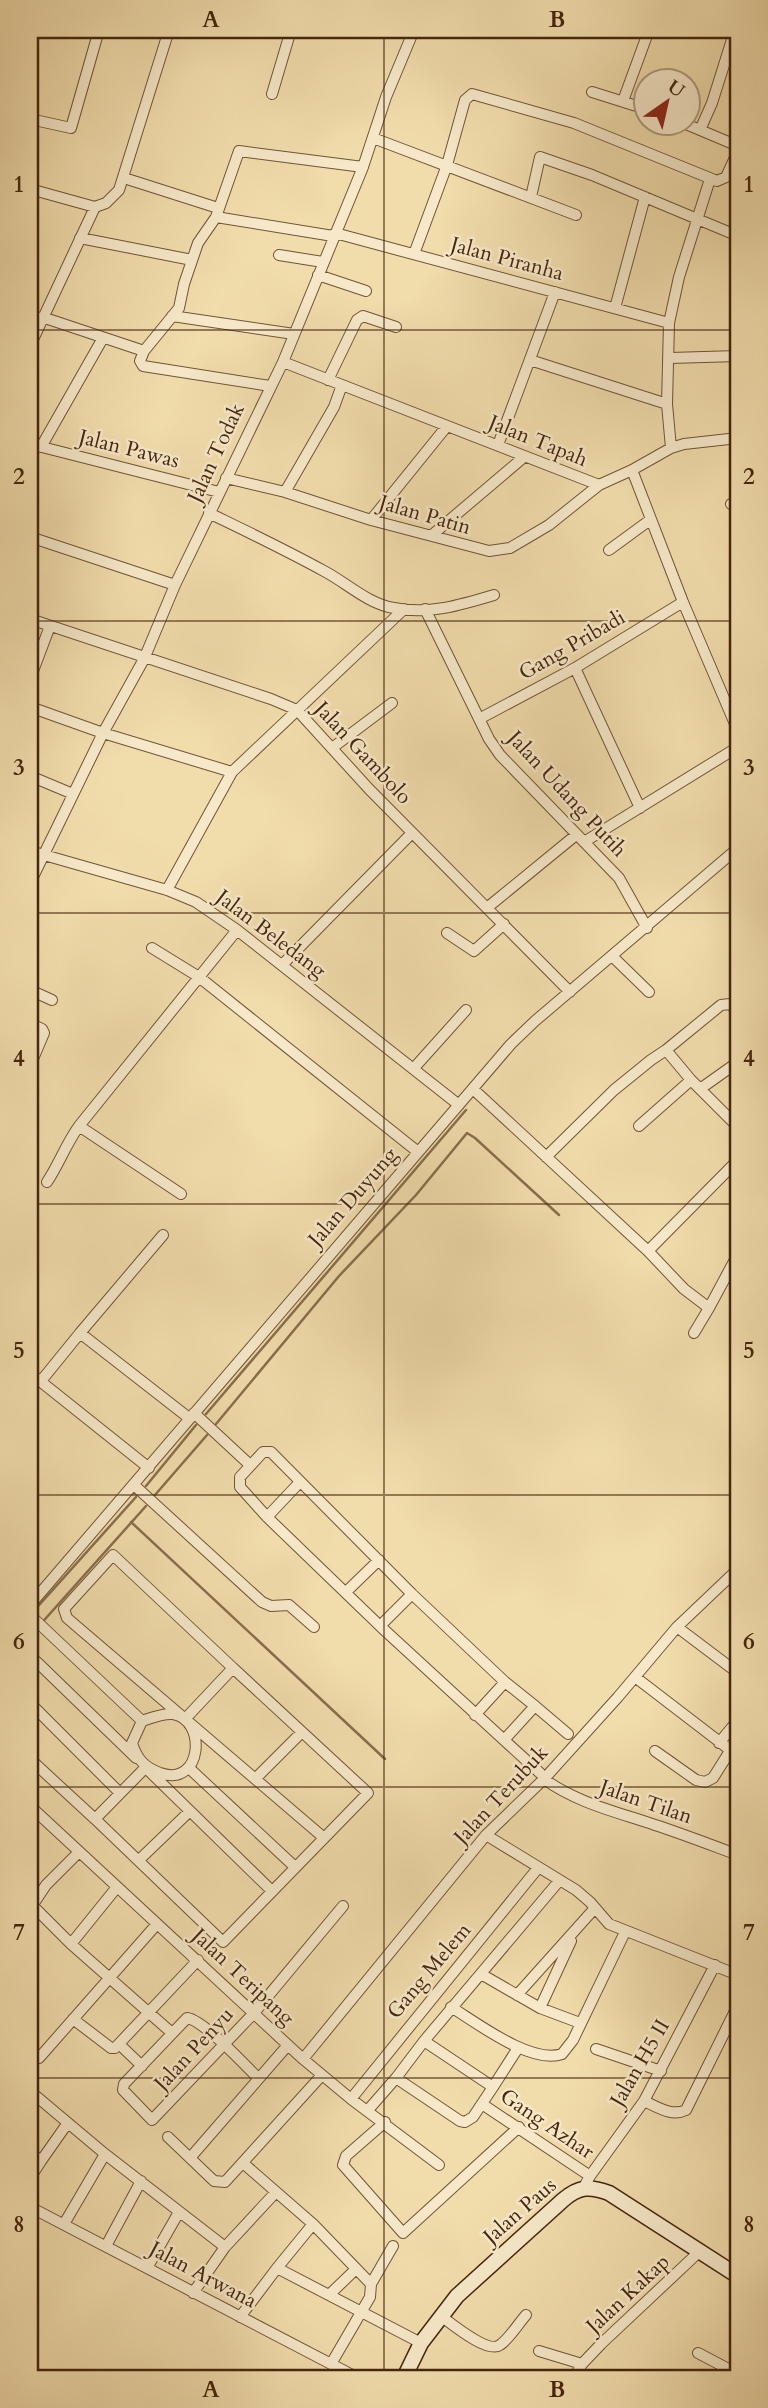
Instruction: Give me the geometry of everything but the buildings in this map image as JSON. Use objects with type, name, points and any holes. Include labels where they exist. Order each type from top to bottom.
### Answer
[{"type":"main road","name":"Jalan Paus","points":[[404,2378],[421,2343],[464,2289],[572,2192],[587,2182],[609,2193],[738,2276]]},
{"type":"street","points":[[30,44],[34,30]]},
{"type":"street","points":[[30,119],[71,127],[99,30]]},
{"type":"street","points":[[30,346],[96,207],[112,199],[120,190],[169,30]]},
{"type":"street","points":[[272,94],[291,30]]},
{"type":"street","name":"Jalan Todak","points":[[30,883],[103,733],[144,659],[175,585],[283,362],[363,167],[414,30]]},
{"type":"street","points":[[624,101],[649,30]]},
{"type":"street","points":[[702,126],[712,103],[735,30]]},
{"type":"street","points":[[592,92],[632,104]]},
{"type":"street","points":[[414,254],[447,165],[465,100],[470,95],[478,94],[574,123],[710,179],[721,180],[726,177],[738,148],[702,131]]},
{"type":"street","points":[[373,138],[576,215]]},
{"type":"street","points":[[270,386],[143,366],[140,361],[179,307],[198,243],[217,213],[239,151],[363,167]]},
{"type":"street","points":[[531,197],[540,157],[738,236]]},
{"type":"street","name":"Jalan Piranha","points":[[124,178],[217,213],[334,235],[414,254],[669,323]]},
{"type":"street","points":[[671,448],[667,404],[669,323],[679,277],[710,179]]},
{"type":"street","points":[[30,189],[96,207]]},
{"type":"street","points":[[615,308],[645,197]]},
{"type":"street","points":[[80,238],[192,260]]},
{"type":"street","points":[[279,256],[323,262]]},
{"type":"street","points":[[318,275],[366,291]]},
{"type":"street","points":[[498,445],[555,292]]},
{"type":"street","points":[[172,316],[294,334]]},
{"type":"street","points":[[328,380],[357,320],[363,316],[396,327]]},
{"type":"street","points":[[42,317],[145,351]]},
{"type":"street","points":[[41,447],[103,338]]},
{"type":"street","points":[[670,358],[738,356]]},
{"type":"street","points":[[530,360],[667,404]]},
{"type":"street","name":"Jalan Tapah","points":[[283,362],[599,485],[684,443],[738,438]]},
{"type":"street","points":[[285,492],[334,407],[342,385]]},
{"type":"street","points":[[371,520],[447,426]]},
{"type":"street","name":"Jalan Pawas","points":[[30,444],[219,492]]},
{"type":"street","points":[[432,535],[524,457]]},
{"type":"street","points":[[632,470],[650,520],[738,731]]},
{"type":"street","name":"Jalan Patin","points":[[226,478],[285,492],[371,520],[477,549],[500,551],[549,524],[599,485]]},
{"type":"street","points":[[209,513],[323,570],[378,604],[404,610],[453,607],[494,595]]},
{"type":"street","points":[[609,550],[650,520]]},
{"type":"street","points":[[30,537],[175,585]]},
{"type":"street","name":"Gang Pribadi","points":[[479,719],[575,667],[683,601]]},
{"type":"street","name":"Jalan Udang Putih","points":[[425,609],[479,719],[500,755],[618,878],[647,928]]},
{"type":"street","points":[[167,890],[232,772],[404,610]]},
{"type":"street","name":"Jalan Gambolo","points":[[30,619],[271,699],[296,710],[412,833],[570,992]]},
{"type":"street","points":[[30,679],[50,626]]},
{"type":"street","points":[[575,667],[640,808]]},
{"type":"street","points":[[332,748],[392,703]]},
{"type":"street","points":[[30,707],[103,733],[232,772]]},
{"type":"street","points":[[488,907],[580,838],[640,808],[738,747]]},
{"type":"street","points":[[30,776],[74,794]]},
{"type":"street","points":[[282,965],[412,833]]},
{"type":"street","name":"Jalan Duyung","points":[[30,1605],[418,1152],[535,1021],[738,848]]},
{"type":"street","name":"Jalan Beledang","points":[[30,851],[167,890],[196,902],[237,930],[459,1105]]},
{"type":"street","points":[[447,933],[474,951],[504,924]]},
{"type":"street","points":[[47,1182],[61,1162],[79,1126],[237,930]]},
{"type":"street","points":[[152,948],[199,977],[418,1152]]},
{"type":"street","points":[[612,956],[649,992]]},
{"type":"street","points":[[30,990],[52,1000]]},
{"type":"street","points":[[546,1157],[614,1090],[721,1005],[730,1004],[738,1012]]},
{"type":"street","points":[[414,1068],[466,1010]]},
{"type":"street","points":[[30,1023],[44,1033],[30,1066]]},
{"type":"street","points":[[666,1050],[691,1080],[738,1127]]},
{"type":"street","points":[[700,1088],[738,1062]]},
{"type":"street","points":[[639,1126],[691,1080]]},
{"type":"street","points":[[473,1089],[648,1251],[684,1289],[709,1308]]},
{"type":"street","points":[[79,1126],[181,1194]]},
{"type":"street","points":[[648,1251],[738,1160]]},
{"type":"street","points":[[41,1381],[163,1235]]},
{"type":"street","points":[[694,1333],[738,1254]]},
{"type":"street","points":[[79,1333],[191,1416],[250,1465],[263,1452],[269,1451],[412,1594],[505,1682],[568,1734]]},
{"type":"street","points":[[30,1373],[149,1468]]},
{"type":"street","name":"Jalan Tilan","points":[[250,1465],[240,1477],[239,1484],[267,1517],[475,1715],[558,1789],[583,1801],[738,1855]]},
{"type":"street","points":[[267,1517],[300,1482]]},
{"type":"street","points":[[134,1485],[262,1602],[271,1606],[289,1605],[314,1627]]},
{"type":"street","points":[[30,1759],[223,1941],[368,1793],[113,1555],[64,1609],[67,1618],[323,1837]]},
{"type":"street","points":[[346,1592],[379,1560]]},
{"type":"street","name":"Jalan Terubuk","points":[[303,2059],[486,1835],[635,1677],[677,1627],[738,1569]]},
{"type":"street","points":[[380,1626],[412,1594]]},
{"type":"street","points":[[36,1620],[142,1721]]},
{"type":"street","points":[[677,1627],[738,1673]]},
{"type":"street","points":[[30,1658],[272,1891]]},
{"type":"street","points":[[185,1719],[233,1668]]},
{"type":"street","points":[[635,1677],[734,1754],[713,1778],[701,1782],[655,1751]]},
{"type":"street","points":[[475,1715],[505,1682]]},
{"type":"street","points":[[30,1703],[120,1793]]},
{"type":"street","points":[[504,1740],[535,1706]]},
{"type":"street","points":[[174,1714],[185,1719],[192,1729],[197,1750],[189,1768],[182,1773],[166,1775],[145,1768],[135,1754],[132,1743],[142,1721],[174,1714]]},
{"type":"street","points":[[719,1743],[738,1720]]},
{"type":"street","points":[[255,1779],[302,1732]]},
{"type":"street","points":[[95,1819],[145,1768]]},
{"type":"street","points":[[189,1768],[295,1867]]},
{"type":"street","points":[[139,1860],[190,1811]]},
{"type":"street","name":"Jalan Teripang","points":[[32,1812],[303,2059],[439,2165]]},
{"type":"street","points":[[486,1835],[583,1895],[604,1920],[625,1932],[738,1975]]},
{"type":"street","points":[[79,1852],[46,1885],[31,1906],[172,2033]]},
{"type":"street","name":"Gang Melem","points":[[351,2099],[538,1868]]},
{"type":"street","points":[[369,2110],[451,2007],[559,1881]]},
{"type":"street","points":[[71,1944],[117,1887]]},
{"type":"street","name":"Jalan Penyu","points":[[142,2066],[124,2084],[124,2090],[152,2120],[254,2013],[343,1906]]},
{"type":"street","points":[[517,1996],[595,1908]]},
{"type":"street","points":[[39,2058],[157,1924]]},
{"type":"street","points":[[541,2008],[576,1931]]},
{"type":"street","points":[[451,2007],[518,2048],[548,2056],[562,2054],[573,2040],[625,1932]]},
{"type":"street","points":[[73,2020],[111,2049],[119,2045],[198,1961]]},
{"type":"street","name":"Jalan H5 II","points":[[587,2182],[644,2101],[715,1965]]},
{"type":"street","points":[[481,1974],[541,2008],[580,2023]]},
{"type":"street","points":[[644,2101],[673,2112],[686,2110],[738,2005]]},
{"type":"street","points":[[119,2045],[142,2066],[172,2033],[190,2018],[256,2075]]},
{"type":"street","points":[[424,2041],[493,2087]]},
{"type":"street","points":[[190,2158],[288,2045]]},
{"type":"street","points":[[396,2077],[465,2122],[471,2119],[482,2104],[518,2048]]},
{"type":"street","points":[[596,2049],[661,2071]]},
{"type":"street","points":[[168,2137],[214,2181],[226,2181],[322,2075]]},
{"type":"street","points":[[30,2091],[67,2124],[225,2247]]},
{"type":"street","name":"Gang Azhar","points":[[482,2104],[519,2127],[587,2182]]},
{"type":"street","points":[[385,2122],[346,2156],[343,2166],[403,2233],[519,2127]]},
{"type":"street","points":[[30,2178],[67,2124]]},
{"type":"street","points":[[30,2152],[41,2161]]},
{"type":"street","points":[[64,2224],[105,2154]]},
{"type":"street","points":[[243,2163],[313,2224],[371,2284]]},
{"type":"street","points":[[106,2246],[141,2181]]},
{"type":"street","points":[[193,2293],[225,2247],[276,2192]]},
{"type":"street","name":"Jalan Arwana","points":[[30,2207],[358,2378]]},
{"type":"street","points":[[147,2268],[179,2212]]},
{"type":"street","points":[[240,2317],[313,2224]]},
{"type":"street","points":[[331,2364],[370,2297],[371,2284],[393,2246]]},
{"type":"street","name":"Jalan Kakap","points":[[574,2378],[582,2364],[700,2251]]},
{"type":"street","points":[[276,2268],[421,2343]]},
{"type":"street","points":[[329,2295],[356,2269]]},
{"type":"street","points":[[441,2316],[484,2345],[494,2348],[500,2345],[526,2315]]},
{"type":"street","points":[[539,2351],[582,2364]]},
{"type":"street","points":[[698,2353],[738,2374]]},
{"type":"waterway","points":[[206,1414],[466,1110]]},
{"type":"waterway","points":[[216,1424],[339,1276],[416,1195],[467,1133],[559,1215]]},
{"type":"waterway","points":[[146,1486],[196,1425]]},
{"type":"waterway","points":[[155,1495],[207,1435]]},
{"type":"waterway","points":[[32,1613],[136,1497]]},
{"type":"waterway","points":[[30,1636],[146,1506]]},
{"type":"waterway","points":[[131,1522],[385,1759]]}]
